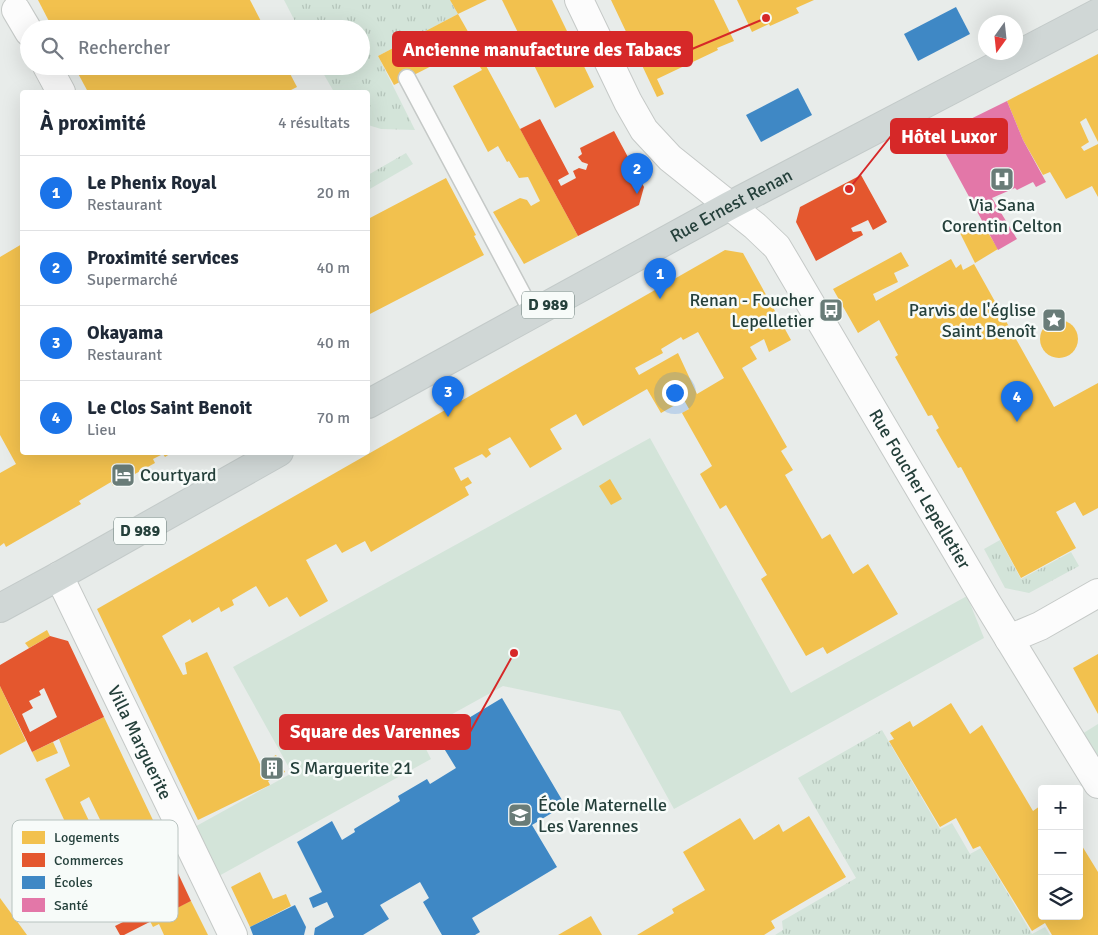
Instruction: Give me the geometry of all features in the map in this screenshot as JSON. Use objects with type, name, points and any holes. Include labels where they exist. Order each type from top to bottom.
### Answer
[{"type":"main road","name":"Rue Ernest Renan","points":[[370,403],[729,206],[1098,13]]},
{"type":"main road","name":"D 989","points":[[0,608],[60,576],[266,456]]},
{"type":"street","name":"Rue Foucher Lepelletier","points":[[579,0],[628,102],[644,130],[670,158],[755,226],[777,247],[1009,639],[1098,784]]},
{"type":"street","points":[[52,75],[61,90]]},
{"type":"street","name":"Villa Marguerite","points":[[60,576],[178,820]]},
{"type":"street","points":[[1009,639],[1040,626],[1098,593]]},
{"type":"street","name":"Villa Marguerite","points":[[178,821],[233,935]]},
{"type":"lane","points":[[407,78],[532,314]]},
{"type":"green space","points":[[284,0],[450,0],[458,14],[378,56],[415,130],[381,129],[370,126],[370,90],[333,90],[324,75],[370,75],[370,20],[294,20]]},
{"type":"green space","points":[[406,153],[413,164],[370,189],[370,174]]},
{"type":"green space","points":[[650,438],[791,693],[967,596],[984,638],[674,809],[620,711],[503,686],[418,733],[431,759],[217,877],[191,829],[292,773],[233,667]]},
{"type":"green space","points":[[1000,540],[1021,579],[1071,552],[1079,566],[1029,593],[1005,588],[984,549]]},
{"type":"green space","points":[[1098,724],[1098,762],[1074,739]]},
{"type":"green space","points":[[882,730],[940,829],[952,823],[970,854],[981,848],[1032,934],[1045,927],[1050,935],[775,935],[783,930],[782,921],[856,878],[798,778]]},
{"type":"building: Logements","points":[[38,0],[250,0],[260,20],[48,20]]},
{"type":"building: Logements","points":[[450,0],[487,0],[458,14]]},
{"type":"building: Logements","points":[[502,0],[552,0],[594,87],[555,108]]},
{"type":"building: Logements","points":[[611,0],[714,0],[734,41],[657,79],[664,94],[657,97]]},
{"type":"building: Logements","points":[[737,0],[814,0],[796,8],[799,13],[752,32]]},
{"type":"building: Logements","points":[[458,14],[475,44],[394,85],[378,56]]},
{"type":"building: Logements","points":[[477,49],[578,236],[524,264],[493,212],[520,198],[527,200],[531,206],[540,201],[528,177],[519,178],[498,146],[488,152],[453,86],[482,70],[470,52]]},
{"type":"building: Logements","points":[[1098,54],[1098,142],[1086,118],[1080,122],[1089,142],[1081,147],[1084,151],[1098,144],[1098,197],[1092,186],[1066,199],[1050,172],[1043,175],[1023,140],[1007,101]]},
{"type":"building: Logements","points":[[79,75],[291,75],[297,87],[291,90],[87,90]]},
{"type":"building: Logements","points":[[446,178],[476,235],[474,236],[484,255],[370,314],[370,218]]},
{"type":"building: Logements","points":[[981,221],[998,249],[975,263],[956,225]]},
{"type":"building: Logements","points":[[20,245],[20,455],[161,455],[153,459],[155,463],[113,486],[111,482],[79,501],[81,504],[6,547],[4,543],[0,546],[0,473],[16,464],[0,435],[0,257]]},
{"type":"building: Logements","points":[[725,250],[743,253],[791,340],[769,352],[764,339],[750,347],[757,359],[742,368],[787,447],[781,451],[793,470],[785,475],[822,539],[830,534],[853,574],[868,564],[898,614],[827,654],[823,647],[806,656],[761,579],[767,575],[726,505],[720,509],[700,474],[712,466],[682,413],[689,409],[684,400],[661,413],[647,389],[583,426],[576,414],[550,429],[562,449],[530,468],[510,437],[488,449],[491,454],[486,458],[482,454],[454,468],[461,481],[468,477],[472,483],[465,487],[469,495],[371,552],[365,541],[342,553],[336,544],[306,560],[328,601],[300,617],[287,597],[269,607],[256,586],[232,600],[234,605],[221,612],[219,607],[192,623],[190,619],[162,636],[183,675],[187,674],[185,663],[207,652],[260,764],[276,755],[285,772],[268,781],[270,785],[198,820],[97,609],[366,455],[370,455],[370,453]],"holes":[[[698,332],[724,378],[697,394],[678,353],[639,375],[635,368],[663,353],[661,349],[681,337],[683,340]]]},
{"type":"building: Logements","points":[[901,252],[909,266],[894,273],[898,282],[873,294],[876,301],[951,259],[956,268],[961,264],[963,270],[974,264],[1054,407],[1098,383],[1098,508],[1083,516],[1075,502],[1056,512],[1076,548],[1021,578],[961,467],[958,468],[936,430],[939,428],[932,415],[928,416],[895,357],[898,355],[879,320],[858,333],[833,289]]},
{"type":"building: Logements","points":[[1059,320],[1073,325],[1078,339],[1073,353],[1059,358],[1045,353],[1040,339],[1045,325]]},
{"type":"building: Logements","points":[[610,479],[622,499],[611,505],[599,486]]},
{"type":"building: Logements","points":[[47,630],[50,636],[29,648],[25,643]]},
{"type":"building: Logements","points":[[1098,654],[1098,714],[1073,668]]},
{"type":"building: Logements","points":[[0,686],[26,741],[0,755]]},
{"type":"building: Logements","points":[[951,703],[970,734],[982,725],[1033,811],[1038,807],[1038,920],[1083,920],[1083,848],[1098,872],[1098,935],[1052,935],[1045,923],[1032,931],[980,846],[973,849],[956,818],[940,827],[889,741],[894,739],[890,733],[910,721],[913,727]]},
{"type":"building: Logements","points":[[104,717],[153,820],[100,820],[89,797],[80,802],[89,820],[64,820],[45,779],[70,766],[59,739]]},
{"type":"building: Logements","points":[[53,742],[58,753],[37,762],[32,752]]},
{"type":"building: Logements","points":[[809,816],[846,877],[771,921],[775,928],[764,935],[637,935],[674,913],[672,909],[705,890],[683,852],[740,818],[754,840],[779,824],[783,832]]},
{"type":"building: Logements","points":[[260,872],[273,899],[286,894],[291,906],[250,927],[231,887]]},
{"type":"building: Logements","points":[[0,898],[12,914],[12,922],[18,922],[27,935],[0,935]]},
{"type":"building: Logements","points":[[191,901],[208,935],[164,935],[159,924],[153,927],[150,922],[178,922],[178,907]]},
{"type":"building: Logements","points":[[591,916],[602,935],[558,935]]},
{"type":"building: Commerces","points":[[540,119],[569,174],[558,180],[561,186],[576,178],[573,171],[579,168],[586,170],[588,164],[582,162],[578,157],[582,154],[580,148],[614,131],[644,187],[639,205],[578,236],[520,129]]},
{"type":"building: Commerces","points":[[861,175],[887,222],[873,230],[868,220],[851,228],[853,232],[861,231],[863,235],[816,261],[796,222],[800,207]]},
{"type":"building: Commerces","points":[[50,636],[68,641],[104,717],[32,752],[0,686],[0,665]],"holes":[[[44,688],[57,717],[30,732],[22,714],[33,708],[29,701],[41,695],[39,691]]]},
{"type":"building: Commerces","points":[[178,873],[191,901],[178,908]]},
{"type":"building: Commerces","points":[[123,922],[150,922],[124,935],[120,935],[115,926]]},
{"type":"building: Écoles","points":[[956,7],[970,34],[918,61],[904,34]]},
{"type":"building: Écoles","points":[[798,88],[812,115],[761,142],[746,115]]},
{"type":"building: Écoles","name":"École Maternelle Les Varennes","points":[[502,698],[565,805],[532,825],[557,867],[472,918],[480,932],[475,935],[442,935],[423,902],[429,898],[420,882],[380,905],[389,919],[363,935],[314,935],[315,928],[334,917],[327,902],[313,908],[309,898],[322,892],[297,842],[332,821],[342,840],[355,832],[354,829],[400,801],[398,796],[427,779],[430,784],[456,768],[437,737]]},
{"type":"building: Écoles","points":[[295,905],[306,927],[304,935],[253,935],[250,927]]},
{"type":"building: Santé","name":"Via Sana Corentin Celton","points":[[1007,101],[1023,140],[1046,182],[1036,187],[1033,182],[1017,190],[1015,188],[992,198],[1017,239],[998,250],[936,136]]},
{"type":"place","name":"Ancienne manufacture des Tabacs","points":[[766,18]]},
{"type":"place","name":"Via Sana Corentin Celton","points":[[1002,179]]},
{"type":"place","name":"Hôtel Luxor","points":[[849,189]]},
{"type":"place","name":"Proximité services","points":[[637,194]]},
{"type":"place","name":"Le Phenix Royal","points":[[660,299]]},
{"type":"place","name":"Renan - Foucher Lepelletier","points":[[831,310]]},
{"type":"place","name":"Parvis de l'église Saint Benoît","points":[[1054,320]]},
{"type":"place","name":"Okayama","points":[[448,417]]},
{"type":"place","name":"Le Clos Saint Benoit","points":[[1017,422]]},
{"type":"place","name":"Courtyard","points":[[123,475]]},
{"type":"place","name":"Square des Varennes","points":[[514,653]]},
{"type":"place","name":"S Marguerite 21","points":[[272,768]]},
{"type":"place","name":"École Maternelle Les Varennes","points":[[520,815]]}]
